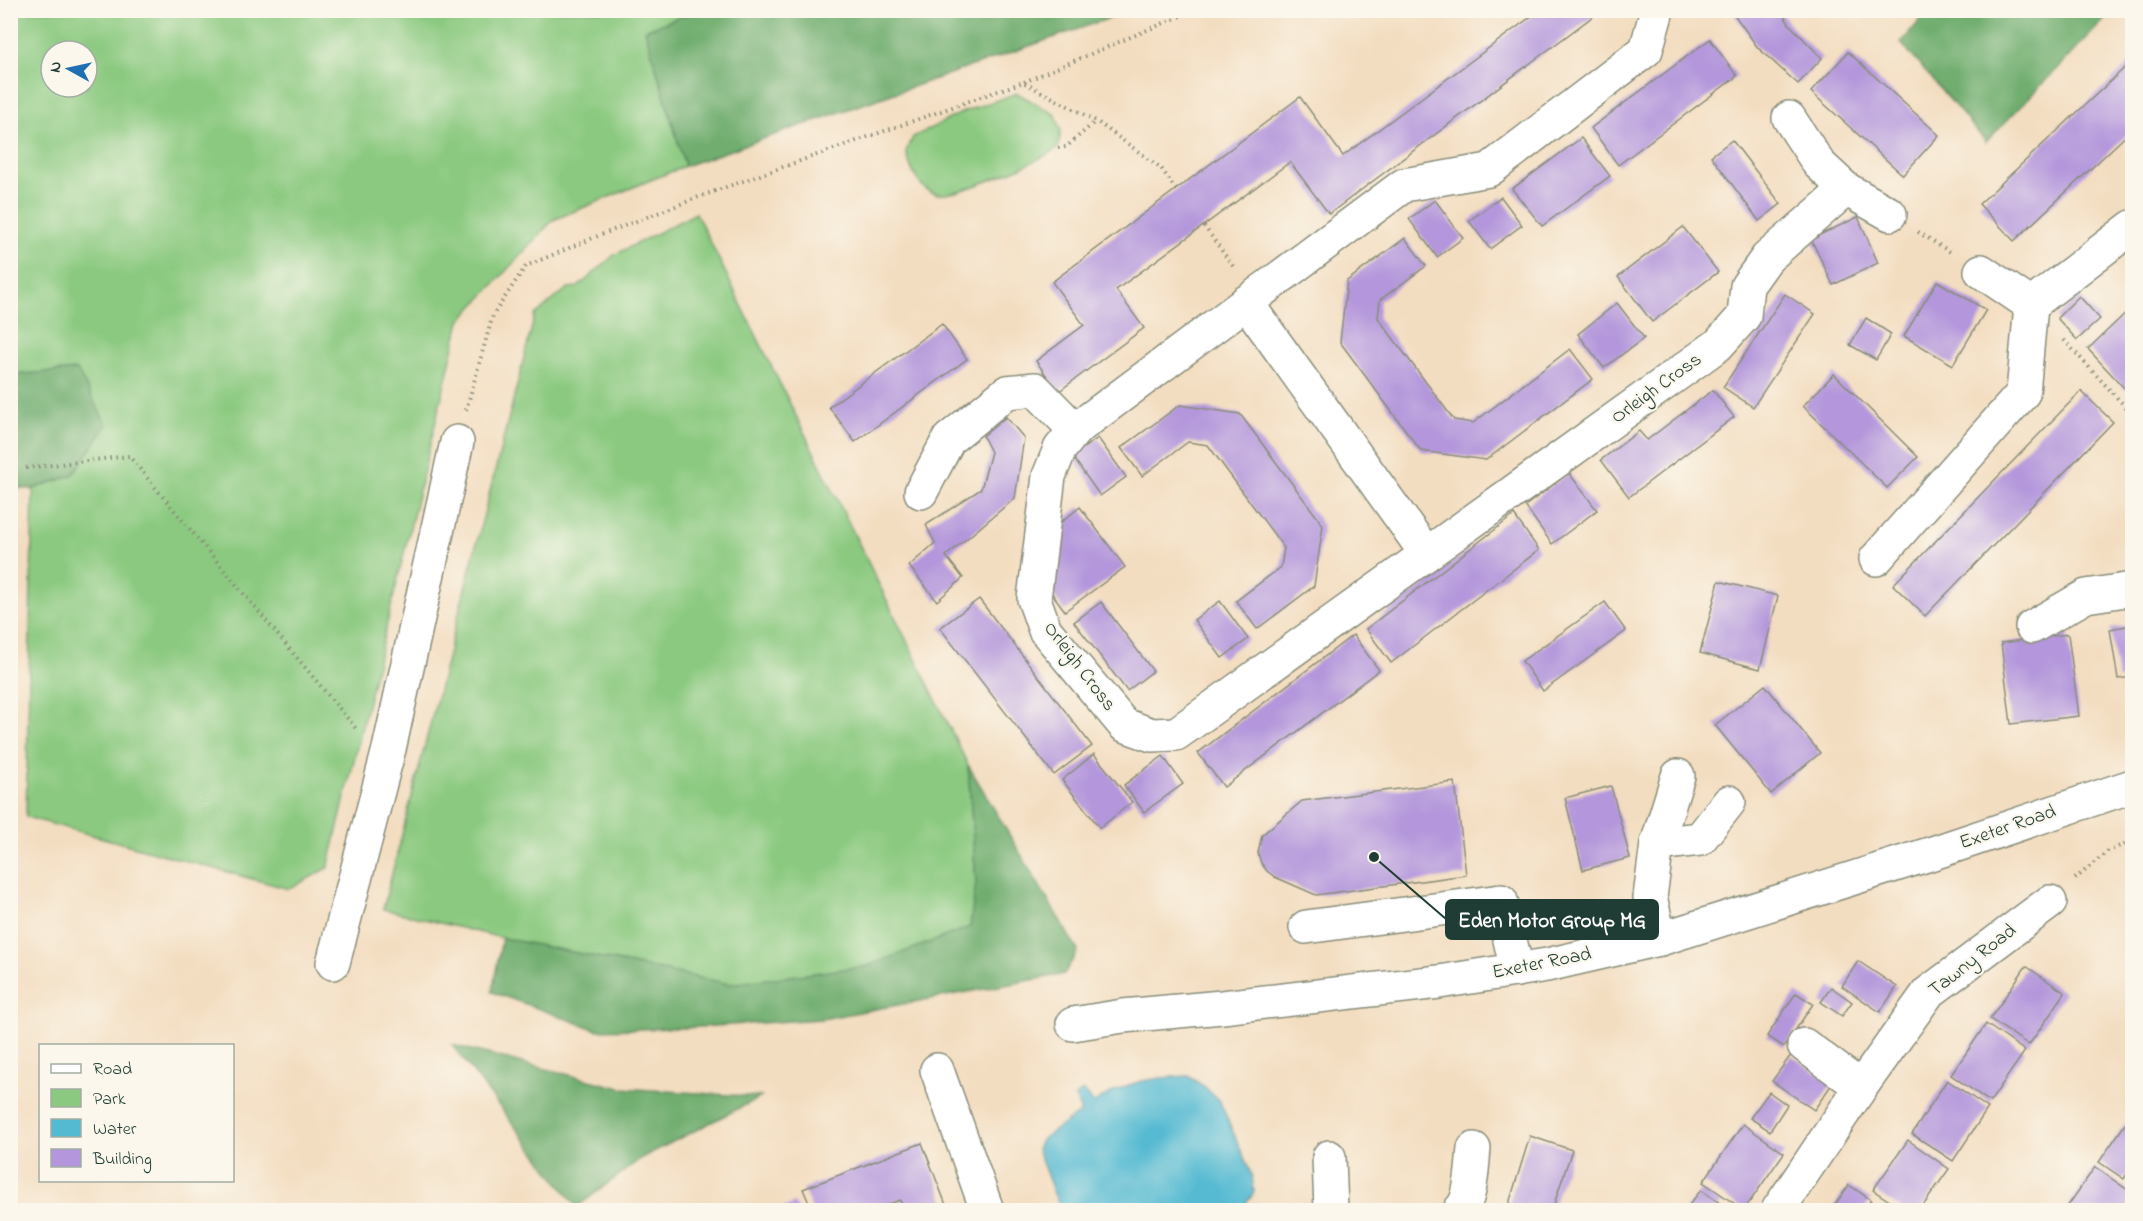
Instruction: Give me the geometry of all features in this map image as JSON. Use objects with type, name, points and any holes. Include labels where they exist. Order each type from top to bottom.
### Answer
[{"type":"street","name":"Orleigh Cross","points":[[1654,10],[1656,14],[1646,50],[1489,170],[1404,185],[1075,430],[1060,449],[1049,476],[1034,599],[1045,630],[1124,725],[1152,735],[1176,734],[1718,345],[1744,316],[1747,286],[1767,258],[1846,189]]},
{"type":"street","points":[[1789,118],[1819,164],[1846,189],[1890,214]]},
{"type":"street","points":[[1876,559],[2023,393],[2031,304],[2133,227]]},
{"type":"street","points":[[1981,271],[2031,304]]},
{"type":"street","points":[[1251,299],[1426,553]]},
{"type":"street","points":[[921,492],[936,433],[1007,392],[1035,390],[1075,430]]},
{"type":"street","points":[[333,963],[389,749],[457,442]]},
{"type":"street","points":[[2032,627],[2086,596],[2133,589]]},
{"type":"street","points":[[1660,939],[1650,897],[1658,844],[1678,776]]},
{"type":"street","name":"Exeter Road","points":[[1073,1024],[1123,1016],[1439,982],[1547,965],[1660,939],[1936,852],[2133,786]]},
{"type":"street","points":[[1658,844],[1700,839],[1728,802]]},
{"type":"street","points":[[1306,927],[1501,901],[1517,970]]},
{"type":"street","name":"Tawny Road","points":[[1778,1210],[1928,993],[2049,902]]},
{"type":"street","points":[[1804,1045],[1861,1087]]},
{"type":"street","points":[[937,1070],[987,1210]]},
{"type":"street","points":[[1460,1210],[1464,1207],[1470,1185],[1474,1149]]},
{"type":"street","points":[[1329,1157],[1331,1210]]},
{"type":"path","points":[[457,442],[493,315],[526,266],[704,195],[1023,82],[1195,10]]},
{"type":"path","points":[[1023,82],[1096,121],[1161,168],[1176,190]]},
{"type":"path","points":[[1058,148],[1066,147],[1096,121]]},
{"type":"path","points":[[1890,214],[1981,271]]},
{"type":"path","points":[[1204,226],[1251,299]]},
{"type":"path","points":[[2031,304],[2133,414]]},
{"type":"path","points":[[26,468],[129,456],[363,738],[389,749]]},
{"type":"path","points":[[2049,902],[2108,851],[2133,842]]},
{"type":"green space","points":[[11,11],[697,11],[645,30],[685,166],[553,220],[460,321],[328,868],[289,889],[26,817],[33,489],[73,475],[77,370],[11,375]]},
{"type":"green space","points":[[697,11],[1130,11],[685,166],[645,30]]},
{"type":"green space","points":[[1928,11],[2113,11],[1986,142],[1901,43]]},
{"type":"green space","points":[[1017,93],[1056,115],[1061,131],[1058,148],[1017,169],[947,194],[937,194],[919,183],[912,171],[906,151],[913,137],[963,112]]},
{"type":"green space","points":[[696,213],[968,765],[976,883],[970,927],[868,966],[730,984],[502,938],[383,909],[535,315],[568,288],[578,287],[614,255]]},
{"type":"green space","points":[[77,370],[107,425],[73,475],[33,489],[11,488],[11,375]]},
{"type":"green space","points":[[968,765],[1078,951],[1064,974],[822,1019],[683,1028],[597,1030],[492,992],[502,938],[730,984],[868,966],[970,927],[976,883]]},
{"type":"green space","points":[[452,1045],[621,1088],[761,1097],[643,1157],[577,1207]]},
{"type":"water","points":[[1188,1076],[1205,1087],[1220,1102],[1252,1176],[1254,1192],[1241,1210],[1063,1210],[1055,1196],[1037,1149],[1041,1140],[1081,1112],[1075,1097],[1083,1091],[1094,1103],[1128,1085],[1162,1078]]},
{"type":"building","points":[[1540,10],[1594,10],[1596,14],[1329,214],[1290,162],[1116,290],[1144,328],[1058,392],[1036,361],[1084,325],[1052,282],[1300,97],[1343,156]]},
{"type":"building","points":[[1731,10],[1780,10],[1790,25],[1822,58],[1798,84],[1758,48]]},
{"type":"building","points":[[1710,39],[1737,76],[1618,165],[1591,128]]},
{"type":"building","points":[[1848,52],[1939,135],[1903,175],[1811,92]]},
{"type":"building","points":[[2132,61],[2132,130],[2014,241],[1979,204]]},
{"type":"building","points":[[1581,138],[1610,176],[1542,226],[1512,189]]},
{"type":"building","points":[[1732,140],[1781,204],[1759,221],[1711,156]]},
{"type":"building","points":[[1501,197],[1522,225],[1490,249],[1469,221]]},
{"type":"building","points":[[1435,200],[1463,238],[1437,257],[1409,219]]},
{"type":"building","points":[[1858,217],[1878,263],[1833,285],[1811,239]]},
{"type":"building","points":[[1683,227],[1718,272],[1652,322],[1618,277]]},
{"type":"building","points":[[1405,238],[1426,266],[1380,300],[1378,318],[1454,420],[1473,423],[1570,349],[1593,379],[1486,460],[1421,451],[1340,342],[1347,281]]},
{"type":"building","points":[[1937,281],[1986,310],[1953,365],[1904,336]]},
{"type":"building","points":[[1785,294],[1815,314],[1753,407],[1723,387]]},
{"type":"building","points":[[2079,296],[2100,319],[2077,340],[2057,318]]},
{"type":"building","points":[[1617,303],[1644,338],[1604,368],[1578,334]]},
{"type":"building","points":[[2132,307],[2132,382],[2125,389],[2088,349]]},
{"type":"building","points":[[1866,318],[1891,334],[1876,360],[1850,345]]},
{"type":"building","points":[[942,324],[967,359],[855,442],[829,407]]},
{"type":"building","points":[[1834,374],[1918,457],[1887,488],[1803,406]]},
{"type":"building","points":[[1713,390],[1734,417],[1629,497],[1601,460],[1639,431],[1647,440]]},
{"type":"building","points":[[2081,391],[2113,422],[1925,616],[1893,585]]},
{"type":"building","points":[[1180,405],[1240,414],[1323,525],[1314,586],[1257,629],[1236,601],[1281,567],[1284,548],[1208,445],[1188,442],[1142,476],[1121,448]]},
{"type":"building","points":[[1006,417],[1024,438],[1015,498],[946,556],[963,578],[937,601],[909,566],[935,543],[926,525],[981,489],[991,452],[983,436]]},
{"type":"building","points":[[1098,438],[1126,477],[1100,496],[1072,456]]},
{"type":"building","points":[[1569,473],[1597,510],[1552,544],[1525,506]]},
{"type":"building","points":[[1080,507],[1125,567],[1065,611],[1048,588],[1054,528]]},
{"type":"building","points":[[1514,515],[1539,550],[1391,663],[1366,629]]},
{"type":"building","points":[[1719,581],[1778,596],[1760,669],[1700,653]]},
{"type":"building","points":[[979,599],[1092,746],[1054,775],[940,628]]},
{"type":"building","points":[[1220,601],[1248,639],[1222,658],[1194,620]]},
{"type":"building","points":[[1101,602],[1153,671],[1127,691],[1074,622]]},
{"type":"building","points":[[1605,602],[1626,631],[1543,691],[1522,661]]},
{"type":"building","points":[[2132,625],[2132,677],[2118,679],[2110,629]]},
{"type":"building","points":[[2068,634],[2079,716],[2011,724],[2001,643]]},
{"type":"building","points":[[1353,635],[1379,670],[1224,787],[1198,753]]},
{"type":"building","points":[[1765,685],[1820,753],[1771,794],[1715,725]]},
{"type":"building","points":[[1094,754],[1132,802],[1100,828],[1062,780]]},
{"type":"building","points":[[1163,756],[1183,784],[1144,812],[1124,785]]},
{"type":"building","points":[[1455,782],[1466,875],[1316,895],[1275,877],[1261,863],[1258,853],[1262,835],[1302,801]]},
{"type":"building","points":[[1611,786],[1630,858],[1583,870],[1565,798]]},
{"type":"building","points":[[1858,961],[1897,987],[1880,1012],[1842,986]]},
{"type":"building","points":[[2026,966],[2065,993],[2029,1045],[1990,1019]]},
{"type":"building","points":[[1831,987],[1852,1002],[1842,1016],[1821,1002]]},
{"type":"building","points":[[1796,993],[1813,1004],[1784,1047],[1767,1036]]},
{"type":"building","points":[[1986,1024],[2025,1051],[1990,1102],[1951,1075]]},
{"type":"building","points":[[1791,1055],[1832,1084],[1814,1110],[1772,1081]]},
{"type":"building","points":[[1947,1080],[1988,1108],[1953,1161],[1912,1134]]},
{"type":"building","points":[[1769,1092],[1787,1105],[1770,1131],[1750,1118]]},
{"type":"building","points":[[2132,1114],[2132,1166],[2124,1179],[2099,1162]]},
{"type":"building","points":[[1743,1124],[1784,1153],[1744,1210],[1703,1182]]},
{"type":"building","points":[[1530,1136],[1572,1150],[1552,1210],[1507,1210]]},
{"type":"building","points":[[1908,1140],[1949,1169],[1920,1210],[1903,1210],[1873,1190]]},
{"type":"building","points":[[922,1143],[948,1210],[904,1210],[900,1200],[873,1210],[812,1210],[803,1189]]},
{"type":"building","points":[[2095,1167],[2132,1193],[2132,1203],[2127,1210],[2065,1210]]},
{"type":"building","points":[[1849,1185],[1871,1200],[1863,1210],[1831,1210]]},
{"type":"building","points":[[1701,1190],[1721,1204],[1716,1210],[1685,1210]]},
{"type":"building","points":[[794,1203],[799,1210],[780,1210]]},
{"type":"place","name":"Eden Motor Group MG","points":[[1374,857]]}]
